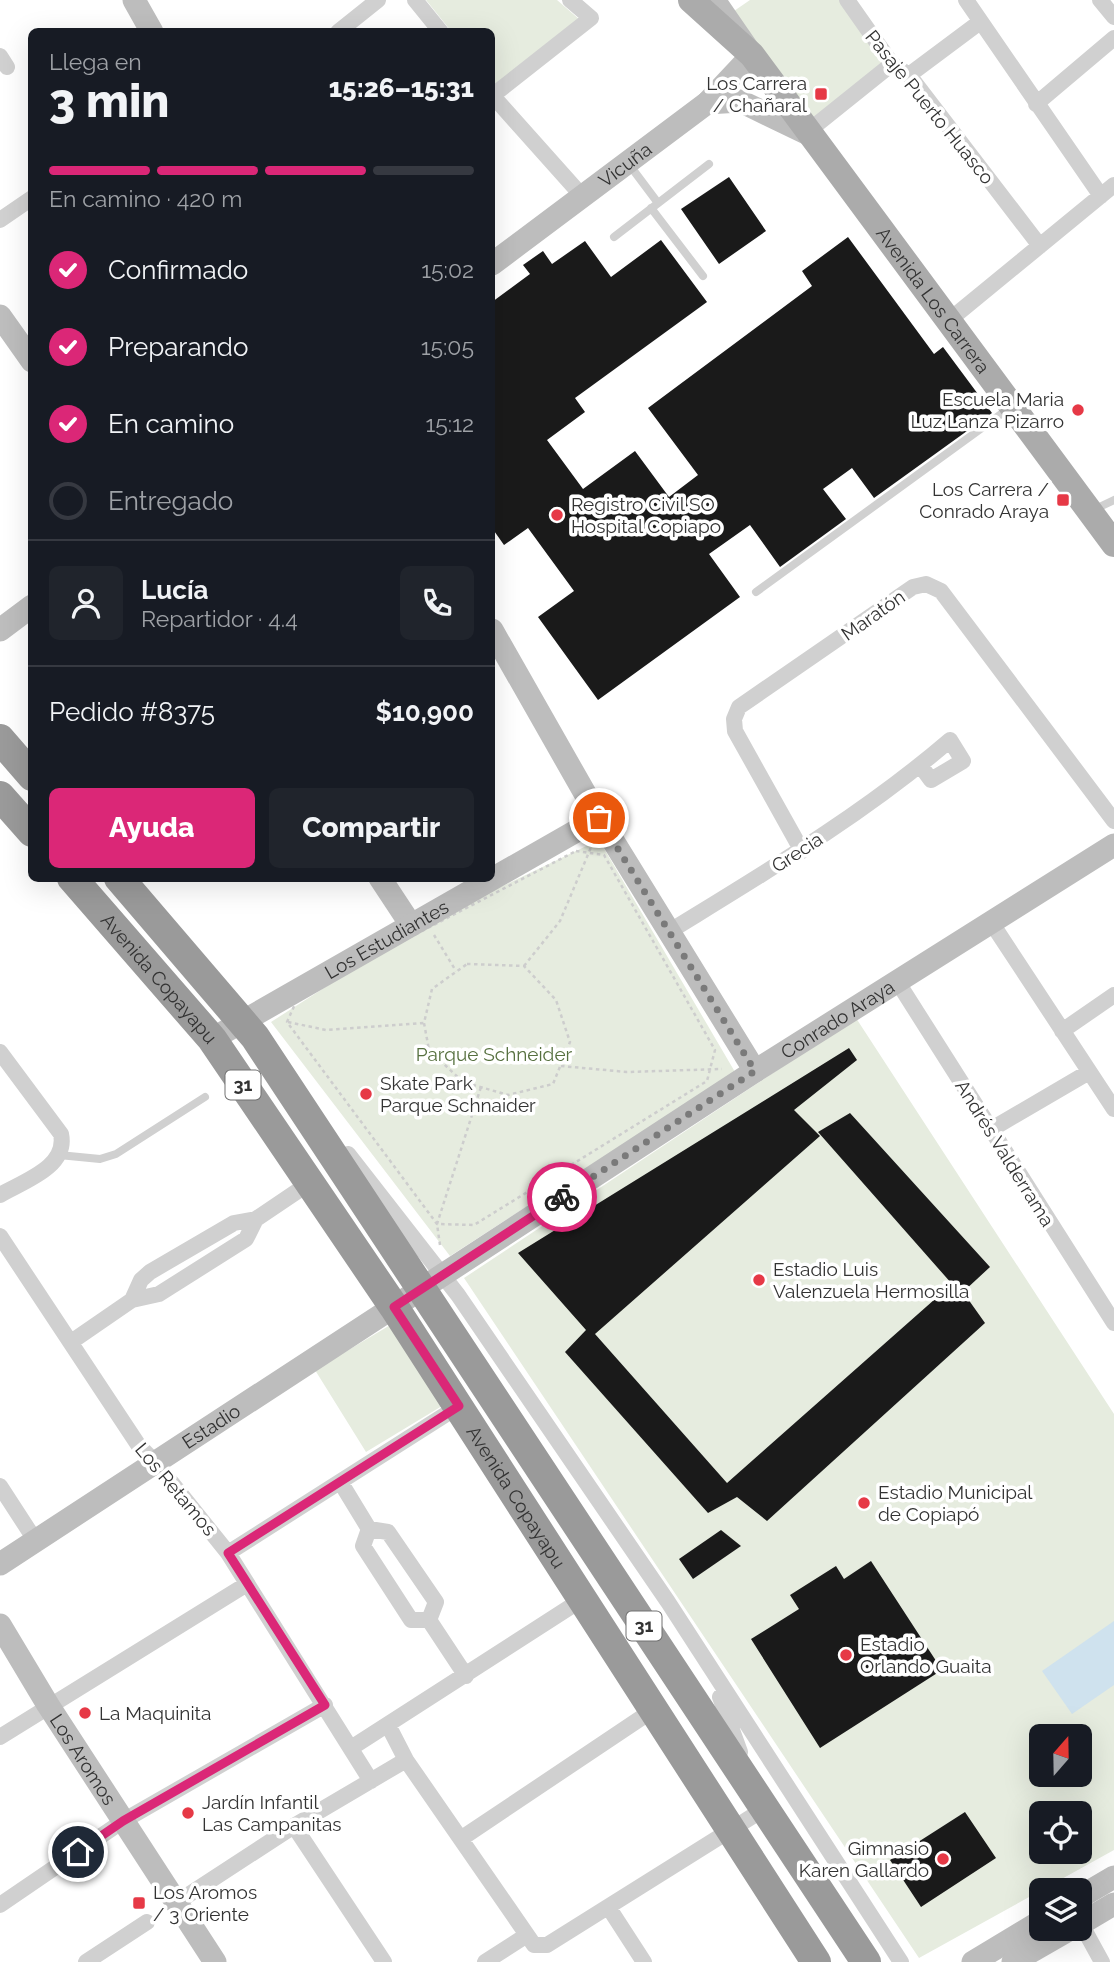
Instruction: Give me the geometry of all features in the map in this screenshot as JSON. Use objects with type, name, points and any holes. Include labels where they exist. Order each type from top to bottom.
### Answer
[{"type":"highway","points":[[0,739],[28,771]]},
{"type":"highway","points":[[0,796],[28,828]]},
{"type":"highway","name":"Avenida Copayapu","points":[[75,882],[212,1039],[459,1406],[581,1600],[816,1962]]},
{"type":"highway","name":"Avenida Copayapu","points":[[122,882],[248,1030],[433,1282],[759,1802],[866,1962]]},
{"type":"main road","points":[[678,0],[752,55]]},
{"type":"main road","points":[[691,0],[752,55]]},
{"type":"main road","name":"Avenida Los Carrera","points":[[752,55],[806,133],[1114,544]]},
{"type":"street","points":[[134,0],[150,28]]},
{"type":"street","points":[[343,28],[378,0]]},
{"type":"street","points":[[415,0],[438,28]]},
{"type":"street","points":[[495,94],[592,18],[570,0]]},
{"type":"street","name":"Pasaje Puerto Huasco","points":[[847,0],[892,64],[909,75],[1040,246]]},
{"type":"street","points":[[966,0],[1101,196]]},
{"type":"street","points":[[1100,0],[1114,17]]},
{"type":"street","points":[[721,2],[752,55]]},
{"type":"street","points":[[909,75],[981,22]]},
{"type":"street","points":[[1036,104],[1114,38]]},
{"type":"street","name":"Vicuña","points":[[495,262],[707,103],[752,55]]},
{"type":"street","points":[[707,103],[740,101],[806,133],[892,64]]},
{"type":"street","points":[[495,99],[583,197]]},
{"type":"street","points":[[947,322],[1114,185]]},
{"type":"street","points":[[0,220],[28,201]]},
{"type":"street","points":[[0,316],[28,355]]},
{"type":"street","name":"Maratón","points":[[802,851],[735,731],[736,713],[739,707],[922,584],[941,591],[1114,821]]},
{"type":"street","points":[[0,629],[28,609]]},
{"type":"street","points":[[495,635],[599,818],[755,1071]]},
{"type":"street","name":"Grecia","points":[[670,931],[802,851],[920,765]]},
{"type":"street","name":"Los Estudiantes","points":[[495,881],[599,818]]},
{"type":"street","name":"Conrado Araya","points":[[433,1282],[755,1071],[1114,845]]},
{"type":"street","points":[[383,882],[420,926]]},
{"type":"street","name":"Los Estudiantes","points":[[212,1039],[248,1030],[493,882]]},
{"type":"street","points":[[991,922],[1114,1109]]},
{"type":"street","name":"Andrés Valderrama","points":[[897,981],[1114,1323]]},
{"type":"street","points":[[1062,1031],[1114,995]]},
{"type":"street","points":[[0,1052],[61,1134],[63,1144],[59,1155],[50,1166],[0,1195]]},
{"type":"street","points":[[990,1130],[1089,1072]]},
{"type":"street","points":[[132,1300],[141,1280],[150,1272],[234,1223],[256,1219],[308,1184]]},
{"type":"street","points":[[72,1342],[132,1300],[159,1294],[246,1239],[256,1219]]},
{"type":"street","name":"Los Retamos","points":[[0,1236],[139,1446],[228,1553],[371,1781]]},
{"type":"street","name":"Estadio","points":[[0,1564],[433,1282]]},
{"type":"street","name":"Avenida Copayapu","points":[[433,1282],[668,1602],[901,1962]]},
{"type":"street","points":[[228,1553],[459,1406]]},
{"type":"street","points":[[341,1483],[369,1529],[388,1532],[436,1602],[429,1620]]},
{"type":"street","points":[[0,1486],[35,1540]]},
{"type":"street","points":[[369,1529],[363,1546],[411,1620],[429,1620]]},
{"type":"street","points":[[0,1737],[247,1584]]},
{"type":"street","points":[[351,1748],[581,1600]]},
{"type":"street","points":[[429,1620],[466,1676]]},
{"type":"street","name":"Los Aromos","points":[[0,1625],[48,1705],[215,1962]]},
{"type":"street","name":"Avenida Copayapu","points":[[711,1672],[759,1802]]},
{"type":"street","points":[[0,1905],[123,1821],[325,1705]]},
{"type":"street","points":[[462,1838],[653,1710]]},
{"type":"street","points":[[388,1725],[407,1760],[530,1940],[547,1945],[730,1830],[759,1802]]},
{"type":"street","points":[[176,1903],[294,1826],[407,1760]]},
{"type":"street","points":[[294,1826],[384,1962]]},
{"type":"street","points":[[1092,1890],[1114,1877]]},
{"type":"street","points":[[1092,1916],[1114,1904]]},
{"type":"street","points":[[609,1908],[644,1962]]},
{"type":"street","points":[[86,1962],[147,1923]]},
{"type":"street","points":[[973,1962],[1029,1927]]},
{"type":"street","points":[[485,1962],[530,1940]]},
{"type":"street","points":[[1013,1962],[1049,1941]]},
{"type":"street","points":[[1090,1941],[1102,1962]]},
{"type":"lane","points":[[628,162],[654,206],[703,276]]},
{"type":"lane","points":[[614,237],[709,164]]},
{"type":"lane","points":[[755,592],[1011,407]]},
{"type":"lane","points":[[1090,512],[1114,500]]},
{"type":"lane","points":[[59,1155],[100,1159],[116,1154],[205,1097]]},
{"type":"path","points":[[287,1022],[299,995],[420,926],[576,851],[604,855],[715,1050],[707,1081],[474,1225],[437,1224]]},
{"type":"path","points":[[524,966],[560,921],[590,853]]},
{"type":"path","points":[[420,926],[457,971]]},
{"type":"path","points":[[467,964],[524,966],[555,1000],[570,1042],[553,1084],[508,1095],[463,1082],[429,1050],[424,1023],[432,989],[467,964]]},
{"type":"path","points":[[287,1022],[326,1030],[424,1023]]},
{"type":"path","points":[[287,1022],[437,1224]]},
{"type":"path","points":[[561,1066],[628,1072],[710,1069]]},
{"type":"path","points":[[437,1224],[481,1087]]},
{"type":"green space","points":[[426,0],[557,0],[580,20],[496,86],[495,28],[449,28]]},
{"type":"green space","points":[[750,0],[843,0],[885,61],[813,120],[734,11]]},
{"type":"green space","name":"Parque Schneider","points":[[599,840],[735,1072],[450,1256],[271,1022],[427,922]]},
{"type":"green space","name":"Estadio Municipal de Copiapó","points":[[856,1018],[1114,1414],[1114,1850],[1092,1862],[1092,1801],[1029,1801],[1029,1864],[1089,1864],[1063,1878],[1029,1878],[1029,1897],[919,1958],[464,1278]]},
{"type":"green space","points":[[392,1324],[442,1406],[366,1452],[315,1370]]},
{"type":"water","points":[[1114,1621],[1114,1685],[1072,1714],[1042,1671]]},
{"type":"building","points":[[729,177],[766,231],[719,264],[681,209]]},
{"type":"building","points":[[848,237],[934,354],[943,347],[992,413],[874,498],[852,468],[823,489],[846,519],[780,567],[750,525],[709,554],[740,597],[598,700],[538,617],[574,591],[528,528],[504,545],[495,532],[495,300],[530,274],[523,265],[543,251],[552,264],[585,241],[611,277],[661,240],[707,302],[575,398],[585,412],[547,440],[583,489],[635,451],[669,497],[698,475],[648,408],[812,286],[802,271]]},
{"type":"building","points":[[849,1048],[857,1060],[794,1110],[820,1136],[595,1334],[727,1483],[952,1284],[818,1132],[850,1113],[990,1267],[963,1292],[985,1323],[767,1521],[737,1497],[708,1513],[565,1352],[586,1330],[518,1253]]},
{"type":"building","points":[[721,1530],[741,1546],[693,1579],[679,1559]]},
{"type":"building","name":"Estadio Orlando Guaita","points":[[871,1561],[942,1670],[820,1748],[751,1639],[799,1609],[790,1595],[836,1566],[844,1579]]},
{"type":"building","name":"Gimnasio Karen Gallardo","points":[[965,1812],[996,1858],[921,1907],[890,1860]]},
{"type":"way so far","points":[[562,1197],[755,1071],[599,818]]},
{"type":"place","name":"Los Carrera / Chañaral","points":[[821,94]]},
{"type":"place","name":"Escuela Maria Luz Lanza Pizarro","points":[[1078,410]]},
{"type":"place","name":"Los Carrera / Conrado Araya","points":[[1063,500]]},
{"type":"place","name":"Registro Civil SO Hospital Copiapo","points":[[557,515]]},
{"type":"place","name":"Skate Park Parque Schnaider","points":[[366,1094]]},
{"type":"place","name":"Estadio Luis Valenzuela Hermosilla","points":[[759,1280]]},
{"type":"place","name":"Estadio Municipal de Copiapó","points":[[864,1503]]},
{"type":"place","name":"Estadio Orlando Guaita","points":[[846,1655]]},
{"type":"place","name":"La Maquinita","points":[[85,1713]]},
{"type":"place","name":"Jardín Infantil Las Campanitas","points":[[188,1813]]},
{"type":"place","name":"Gimnasio Karen Gallardo","points":[[943,1859]]},
{"type":"place","name":"Los Aromos / 3 Oriente","points":[[139,1903]]},
{"type":"route","points":[[78,1852],[123,1821],[325,1705],[228,1553],[459,1406],[394,1307],[562,1197]]}]
